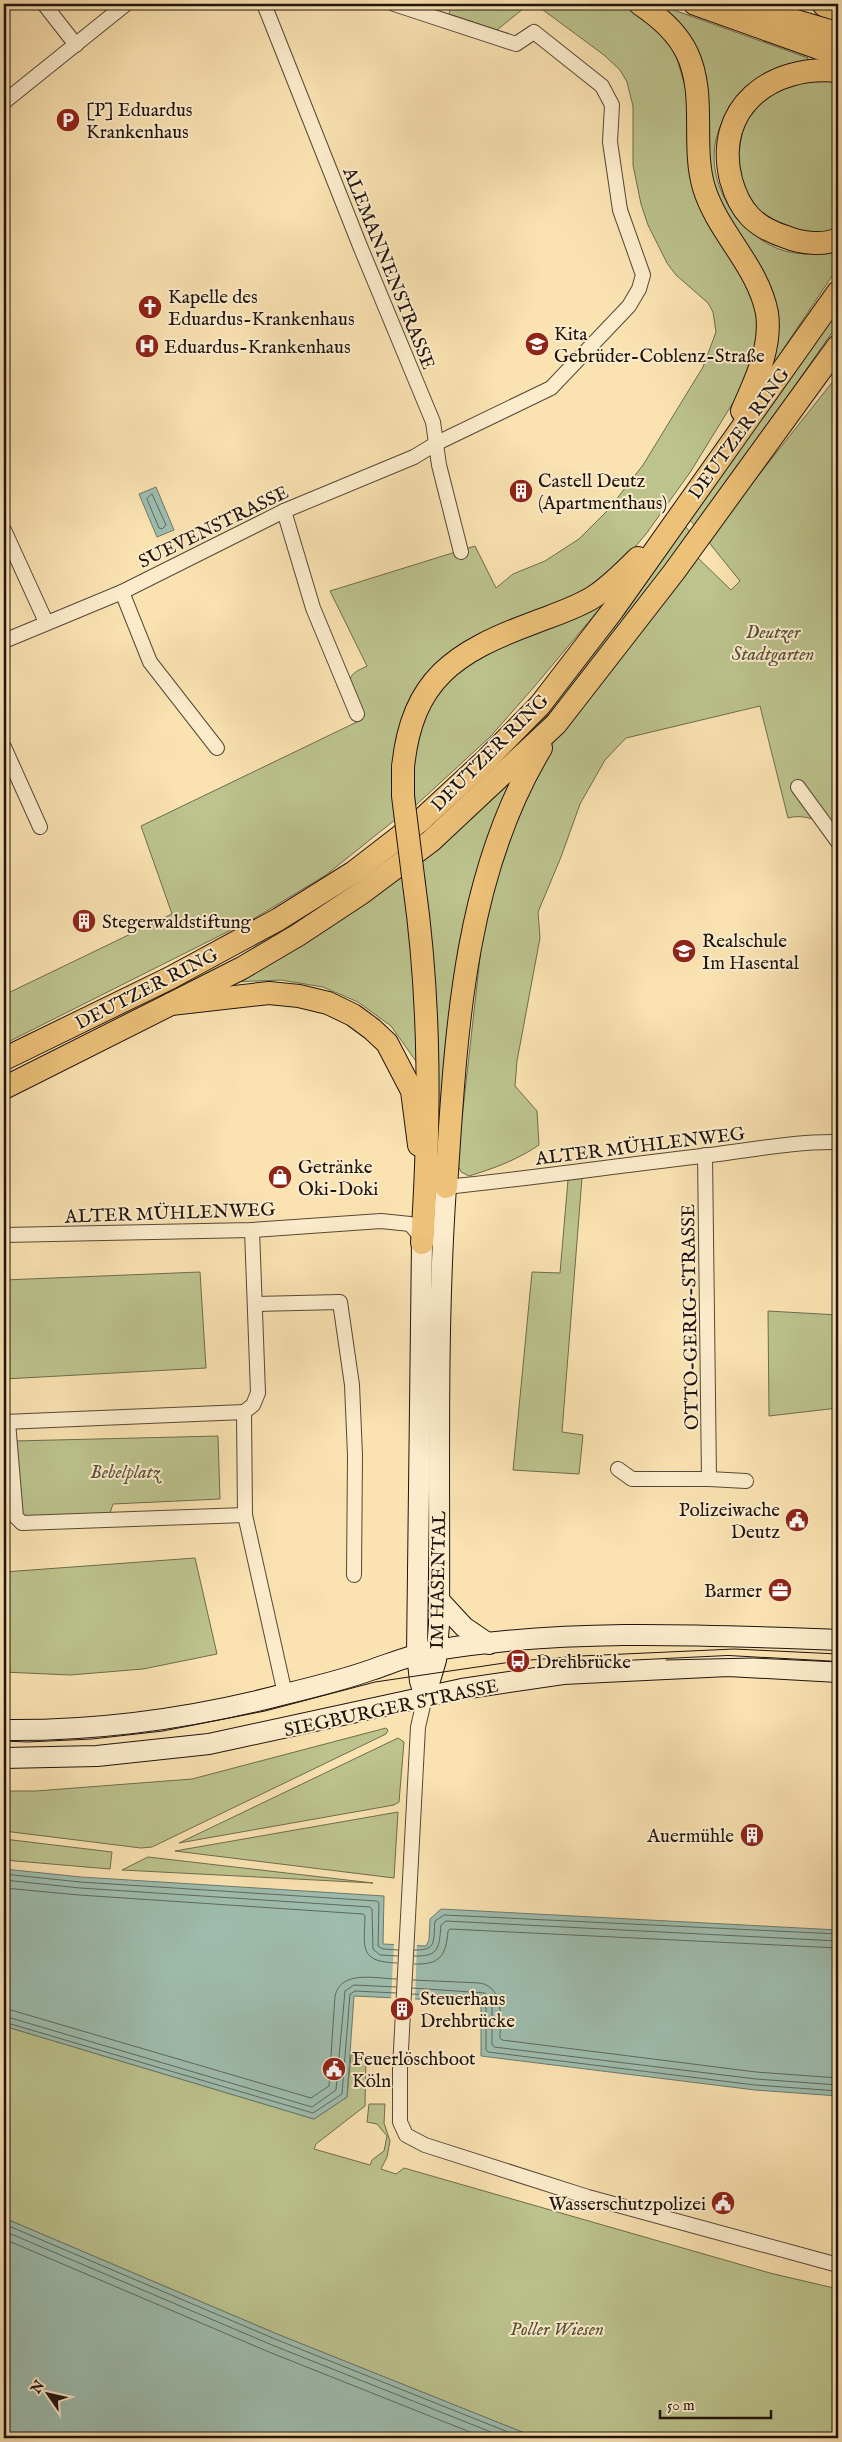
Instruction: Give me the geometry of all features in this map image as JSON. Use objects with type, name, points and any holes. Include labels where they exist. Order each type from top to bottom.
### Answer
[{"type":"highway","points":[[744,4],[838,35]]},
{"type":"highway","points":[[825,4],[838,8]]},
{"type":"main road","points":[[640,4],[660,17],[687,53],[696,97],[703,185],[717,220],[751,270],[767,314],[767,344],[759,372],[727,448]]},
{"type":"main road","points":[[695,4],[838,55]]},
{"type":"main road","points":[[838,71],[808,70],[784,75],[758,91],[739,111],[729,133],[728,152],[729,170],[736,196],[744,212],[756,223],[778,235],[801,243],[838,239]]},
{"type":"main road","name":"DEUTZER RING","points":[[4,1059],[170,978],[279,919],[354,872],[420,821],[487,759],[540,705],[613,610],[838,292]]},
{"type":"main road","name":"DEUTZER RING","points":[[4,1088],[242,968],[298,935],[363,892],[431,841],[556,724],[674,572],[838,346]]},
{"type":"main road","points":[[674,572],[838,368]]},
{"type":"main road","points":[[422,1240],[428,1150],[428,1061],[424,961],[403,796],[403,766],[406,740],[414,713],[433,682],[466,652],[492,638],[558,614],[595,596],[630,567],[684,508]]},
{"type":"main road","points":[[446,1187],[457,1040],[470,943],[484,889],[515,801],[532,763],[556,724]]},
{"type":"main road","points":[[171,1004],[269,993],[299,996],[328,1003],[353,1015],[387,1043],[412,1091],[418,1124],[422,1240]]},
{"type":"main road","name":"IM HASENTAL","points":[[425,1697],[438,1646],[441,1257],[446,1187]]},
{"type":"main road","name":"IM HASENTAL","points":[[422,1240],[417,1654],[420,1681],[425,1697]]},
{"type":"main road","points":[[439,1600],[464,1627],[489,1644]]},
{"type":"main road","name":"SIEGBURGER STRASSE","points":[[4,1730],[45,1730],[148,1722],[199,1714],[285,1694],[369,1671],[438,1646],[489,1644],[534,1639],[692,1635],[838,1640]]},
{"type":"main road","name":"SIEGBURGER STRASSE","points":[[4,1758],[97,1756],[209,1744],[425,1697],[563,1674],[728,1666],[838,1672]]},
{"type":"street","points":[[44,4],[76,45]]},
{"type":"street","points":[[4,102],[126,4]]},
{"type":"street","name":"ALEMANNENSTRASSE","points":[[264,4],[356,237],[433,422],[437,443],[438,465],[460,552]]},
{"type":"street","name":"SUEVENSTRASSE","points":[[4,641],[122,592],[284,511],[414,457],[437,443],[537,393],[551,388],[629,306],[639,289],[643,275],[620,210],[610,142],[612,105],[602,86],[534,32],[516,44],[394,4]]},
{"type":"street","points":[[284,511],[314,608],[357,714]]},
{"type":"street","points":[[4,530],[46,622]]},
{"type":"street","points":[[122,592],[150,662],[217,748]]},
{"type":"street","points":[[4,747],[40,827]]},
{"type":"street","points":[[798,787],[838,842]]},
{"type":"street","name":"ALTER MÜHLENWEG","points":[[446,1187],[577,1173],[705,1155],[820,1142],[838,1142]]},
{"type":"street","name":"OTTO-GERIG-STRASSE","points":[[705,1155],[709,1479]]},
{"type":"street","name":"ALTER MÜHLENWEG","points":[[4,1235],[252,1230],[381,1221],[410,1224],[422,1240]]},
{"type":"street","points":[[245,1515],[22,1523],[16,1517],[6,1422],[244,1412],[253,1405],[258,1393],[252,1230]]},
{"type":"street","points":[[255,1304],[340,1302],[352,1385],[356,1455],[354,1576]]},
{"type":"street","points":[[244,1412],[245,1515],[285,1694]]},
{"type":"street","points":[[618,1468],[632,1479],[746,1481]]},
{"type":"street","points":[[425,1697],[418,1727],[400,2056],[400,2122],[406,2135],[411,2139],[588,2197],[838,2265]]},
{"type":"green space","points":[[452,4],[529,4],[497,30],[449,14]]},
{"type":"green space","points":[[535,4],[626,4],[661,33],[676,55],[688,97],[688,156],[692,185],[703,214],[756,299],[759,337],[739,393],[691,471],[646,534],[629,554],[585,590],[554,606],[468,641],[441,659],[425,675],[406,709],[396,744],[396,819],[326,875],[255,918],[4,1044],[4,995],[172,914],[141,826],[361,720],[351,693],[350,682],[354,673],[367,666],[330,591],[475,546],[496,588],[513,574],[545,561],[579,539],[608,510],[643,465],[703,367],[716,332],[713,312],[708,303],[676,275],[667,263],[648,225],[641,204],[633,165],[633,106],[627,82],[620,70],[604,55]]},
{"type":"green space","points":[[657,4],[808,58],[807,62],[751,96],[727,114],[718,134],[714,154],[716,175],[723,195],[734,214],[748,230],[766,243],[792,253],[825,252],[838,249],[838,267],[770,369],[776,343],[710,187],[707,124]]},
{"type":"green space","points":[[824,76],[838,77],[838,230],[808,235],[758,214],[735,172],[745,118],[774,90]]},
{"type":"green space","points":[[838,306],[838,324],[696,527],[689,519]]},
{"type":"green space","name":"Deutzer Stadtgarten","points":[[838,375],[838,830],[808,818],[788,818],[760,706],[626,738],[605,760],[580,804],[561,857],[538,912],[540,938],[517,1061],[515,1086],[537,1111],[539,1145],[506,1163],[469,1176],[461,1172],[457,1163],[486,904],[502,843],[556,732],[696,556],[731,590],[740,581],[707,540]]},
{"type":"green space","points":[[684,525],[691,533],[567,694],[515,751],[419,840],[417,829]]},
{"type":"green space","points":[[606,601],[490,737],[415,806],[413,745],[435,692],[479,657]]},
{"type":"green space","points":[[530,761],[495,836],[435,1246],[431,1246],[420,860]]},
{"type":"green space","points":[[403,875],[413,963],[420,1067],[391,1026],[358,1002],[323,987],[281,980],[233,982],[351,913]]},
{"type":"green space","points":[[582,1178],[562,1432],[583,1435],[579,1474],[513,1470],[532,1272],[560,1273],[568,1180]]},
{"type":"green space","points":[[200,1272],[206,1368],[4,1379],[4,1280]]},
{"type":"green space","points":[[768,1311],[838,1315],[838,1408],[769,1416]]},
{"type":"green space","name":"Bebelplatz","points":[[218,1436],[220,1499],[113,1504],[109,1516],[22,1517],[14,1441]]},
{"type":"green space","points":[[195,1558],[217,1654],[143,1669],[70,1675],[4,1672],[4,1572]]},
{"type":"green space","points":[[386,1728],[388,1730],[386,1734],[152,1847],[141,1848],[4,1831],[4,1791],[36,1791],[192,1779]]},
{"type":"green space","points":[[398,1738],[404,1742],[399,1802],[394,1805],[179,1843]]},
{"type":"green space","points":[[398,1812],[394,1878],[175,1851]]},
{"type":"green space","points":[[4,1839],[112,1852],[110,1869],[4,1860]]},
{"type":"green space","points":[[148,1857],[373,1883],[122,1870]]},
{"type":"green space","name":"Poller Wiesen","points":[[4,2026],[314,2119],[347,2097],[351,2055],[366,2055],[365,2106],[316,2144],[314,2149],[370,2165],[372,2160],[384,2151],[387,2136],[377,2124],[367,2122],[369,2104],[385,2104],[384,2123],[390,2141],[387,2157],[381,2169],[396,2174],[404,2168],[770,2273],[838,2289],[838,2438],[537,2438],[277,2334],[4,2218]]},
{"type":"water","points":[[156,487],[174,530],[157,537],[139,494]]},
{"type":"water","points":[[4,1869],[81,1877],[384,1896],[383,1944],[426,1946],[429,1940],[430,1919],[441,1909],[838,1930],[838,2096],[755,2090],[481,2056],[481,2008],[479,2002],[354,1996],[347,2097],[314,2119],[4,2026]]},
{"type":"water","points":[[4,2218],[277,2334],[537,2438],[4,2438]]},
{"type":"pier","points":[[394,1942],[417,1943],[415,2002],[391,2000]]},
{"type":"tram line","points":[[4,1741],[27,1742],[92,1739],[163,1731],[265,1711],[375,1682],[518,1661],[580,1656],[734,1649],[838,1654]]},
{"type":"tram line","points":[[666,1660],[753,1658],[838,1662]]},
{"type":"tram line","points":[[556,1665],[603,1662]]},
{"type":"place","name":"[P] Eduardus Krankenhaus","points":[[68,120]]},
{"type":"place","name":"Kapelle des Eduardus-Krankenhaus","points":[[150,307]]},
{"type":"place","name":"Kita Gebrüder-Coblenz-Straße","points":[[537,344]]},
{"type":"place","name":"Eduardus-Krankenhaus","points":[[147,346]]},
{"type":"place","name":"Castell Deutz (Apartmenthaus)","points":[[521,491]]},
{"type":"place","name":"Stegerwaldstiftung","points":[[84,921]]},
{"type":"place","name":"Realschule Im Hasental","points":[[684,951]]},
{"type":"place","name":"Getränke Oki-Doki","points":[[280,1177]]},
{"type":"place","name":"Polizeiwache Deutz","points":[[797,1520]]},
{"type":"place","name":"Barmer","points":[[780,1590]]},
{"type":"place","name":"Drehbrücke","points":[[518,1661]]},
{"type":"place","name":"Auermühle","points":[[752,1835]]},
{"type":"place","name":"Steuerhaus Drehbrücke","points":[[402,2009]]},
{"type":"place","name":"Feuerlöschboot Köln","points":[[334,2069]]},
{"type":"place","name":"Wasserschutzpolizei","points":[[723,2203]]}]
